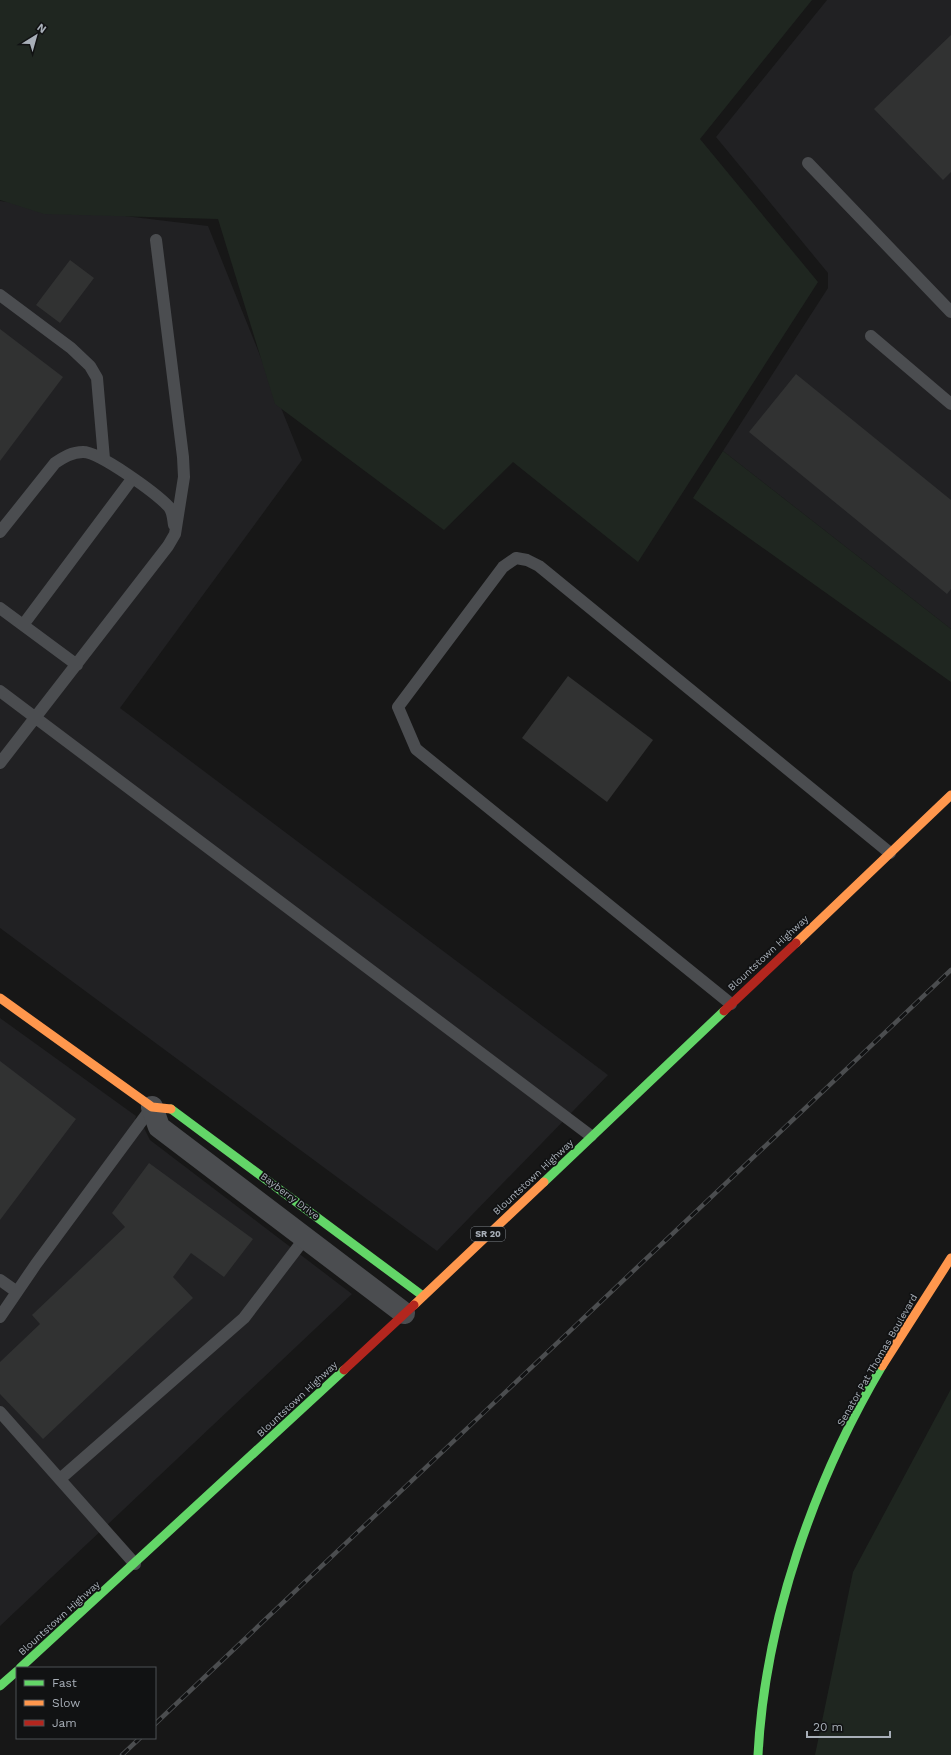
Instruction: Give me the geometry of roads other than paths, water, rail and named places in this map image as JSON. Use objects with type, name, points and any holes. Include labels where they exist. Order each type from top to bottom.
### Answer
[{"type":"main road","name":"Blountstown Highway","points":[[21,1667],[136,1564],[423,1296],[951,795]]},
{"type":"main road","points":[[0,998],[152,1108]]},
{"type":"main road","name":"Bayberry Drive","points":[[152,1108],[173,1109],[423,1296]]},
{"type":"main road","name":"Senator Pat Thomas Boulevard","points":[[758,1755],[762,1708],[781,1613],[790,1580],[825,1481],[856,1413],[918,1308],[951,1258]]},
{"type":"main road","name":"Blountstown Highway","points":[[0,1686],[16,1672]]},
{"type":"street","points":[[152,1108],[159,1127],[404,1313]]},
{"type":"lane","points":[[808,163],[951,312]]},
{"type":"lane","points":[[0,763],[168,546],[175,534],[184,476],[182,438],[156,240]]},
{"type":"lane","points":[[0,295],[71,348],[90,366],[97,378],[104,459]]},
{"type":"lane","points":[[870,336],[951,404]]},
{"type":"lane","points":[[0,532],[55,463],[65,456],[84,452],[104,459],[170,508],[175,534]]},
{"type":"lane","points":[[23,625],[132,479]]},
{"type":"lane","points":[[731,1004],[416,749],[398,708],[504,567],[516,558],[527,560],[538,566],[890,853]]},
{"type":"lane","points":[[0,608],[76,666]]},
{"type":"lane","points":[[0,691],[591,1136]]},
{"type":"lane","points":[[0,1317],[152,1108]]},
{"type":"lane","points":[[60,1480],[244,1318],[305,1238]]},
{"type":"lane","points":[[0,1280],[17,1292]]},
{"type":"lane","points":[[0,1412],[136,1564]]},
{"type":"railway","points":[[156,1723],[951,970]]},
{"type":"railway","points":[[122,1755],[139,1739]]}]
